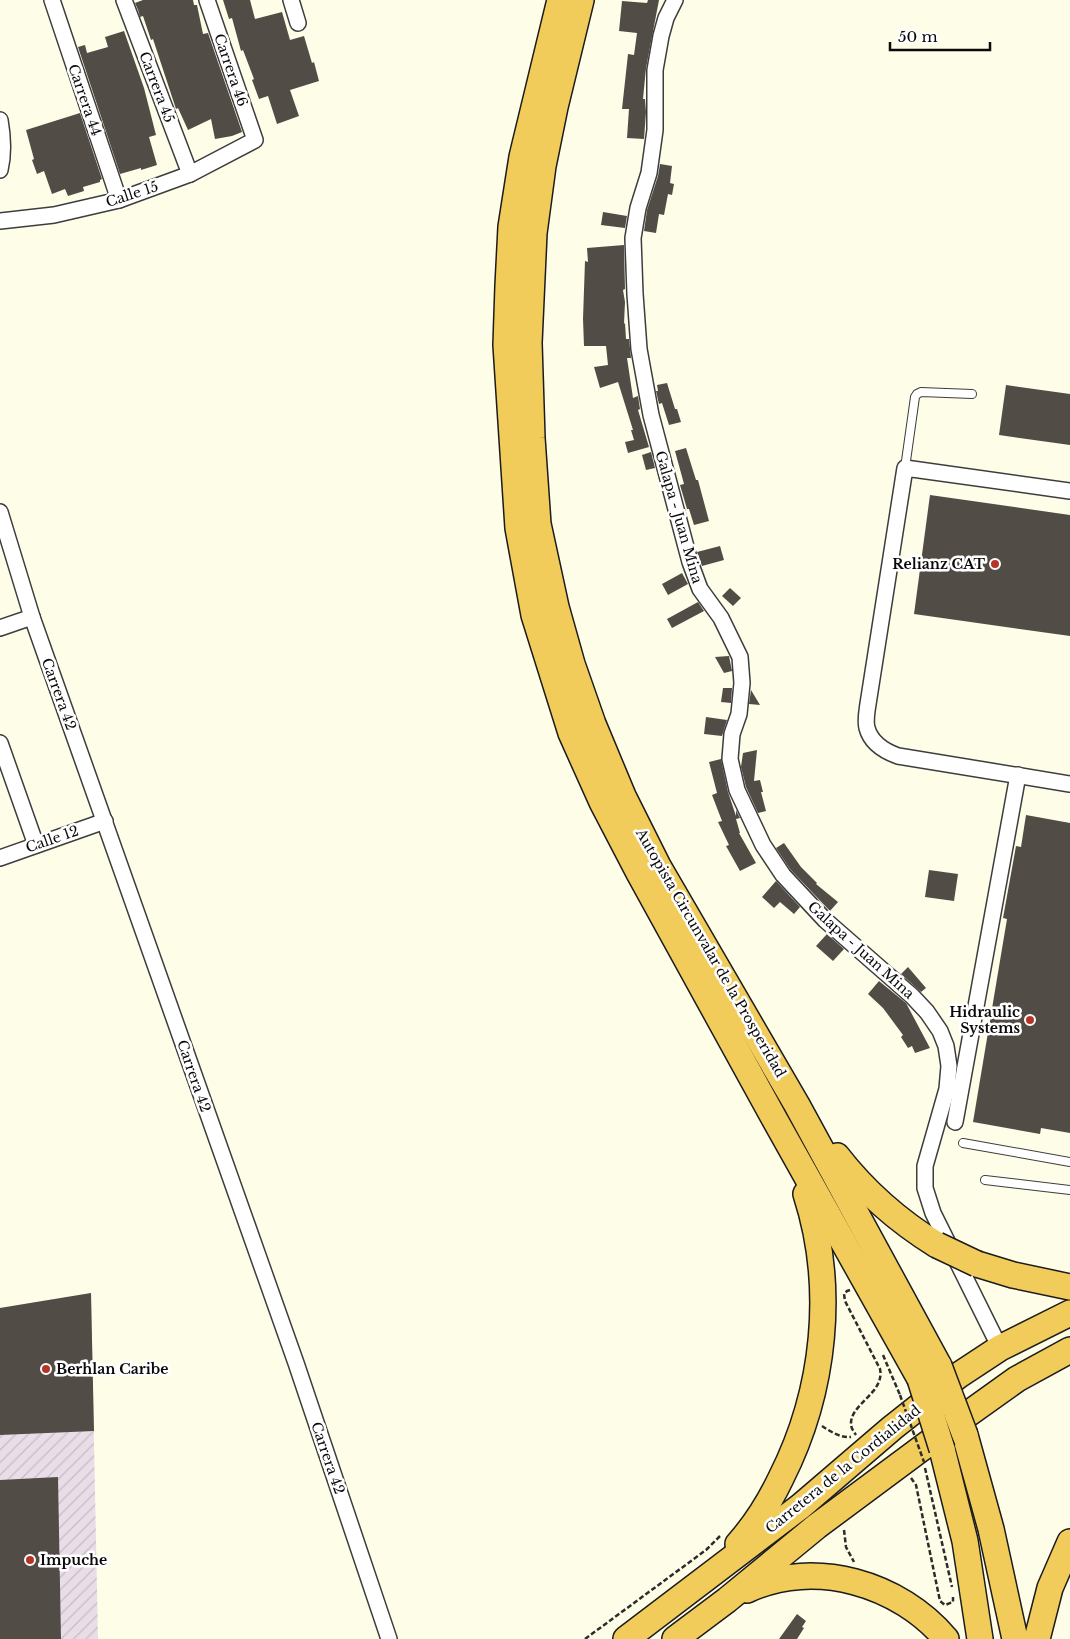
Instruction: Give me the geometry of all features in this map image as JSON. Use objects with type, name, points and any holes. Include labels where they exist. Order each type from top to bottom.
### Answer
[{"type":"highway","name":"Autopista Circunvalar de la Prosperidad","points":[[560,0],[522,156],[512,218],[509,266],[507,355],[518,528],[534,616],[572,733],[602,802],[639,873],[775,1120],[929,1373],[964,1435],[991,1529],[1015,1639]]},
{"type":"highway","name":"Autopista Circunvalar de la Prosperidad","points":[[581,0],[543,166],[534,233],[529,353],[538,524],[556,607],[572,664],[593,724],[623,796],[658,866],[797,1105],[929,1373],[933,1455],[965,1541],[980,1639]]},
{"type":"highway","points":[[797,1105],[852,1175],[887,1210],[919,1234],[937,1245],[977,1264],[1013,1275],[1070,1287]]},
{"type":"highway","points":[[711,1574],[744,1538],[772,1497],[789,1462],[810,1407],[820,1358],[823,1309],[820,1260],[812,1212],[796,1165],[775,1120]]},
{"type":"highway","name":"Carretera de la Cordialidad","points":[[626,1639],[801,1506],[892,1428],[958,1375],[1000,1348],[1070,1313]]},
{"type":"highway","name":"Carretera de la Cordialidad","points":[[675,1639],[727,1600],[817,1526],[969,1413],[1017,1379],[1070,1350]]},
{"type":"highway","points":[[1037,1639],[1050,1588],[1070,1542]]},
{"type":"highway","points":[[727,1600],[753,1587],[780,1580],[808,1577],[837,1578],[870,1586],[891,1595],[916,1610],[946,1639]]},
{"type":"street","name":"Carrera 44","points":[[52,0],[119,200]]},
{"type":"street","name":"Carrera 45","points":[[124,0],[190,174]]},
{"type":"street","name":"Carrera 46","points":[[207,0],[255,140]]},
{"type":"street","points":[[291,0],[298,23]]},
{"type":"street","name":"Galapa - Juan Mina","points":[[675,0],[666,18],[661,36],[656,70],[654,130],[649,172],[638,208],[634,238],[637,321],[639,348],[650,415],[690,562],[700,589],[721,618],[740,657],[741,691],[739,714],[732,734],[730,759],[736,782],[754,829],[782,875],[825,920],[912,996],[927,1012],[940,1031],[946,1046],[949,1066],[947,1089],[925,1166],[925,1188],[933,1214],[1000,1348]]},
{"type":"street","points":[[0,120],[2,160],[0,170]]},
{"type":"street","name":"Calle 15","points":[[0,220],[54,214],[119,200],[190,174],[255,140]]},
{"type":"street","points":[[1070,491],[905,468],[866,726],[873,741],[886,752],[898,756],[1070,784]]},
{"type":"street","name":"Carrera 42","points":[[0,512],[32,616],[296,1363],[389,1639]]},
{"type":"street","points":[[0,628],[32,616]]},
{"type":"street","points":[[0,743],[36,845]]},
{"type":"street","points":[[955,1122],[1018,775]]},
{"type":"street","name":"Calle 12","points":[[0,858],[105,821]]},
{"type":"lane","points":[[905,468],[917,394],[921,392],[972,394]]},
{"type":"lane","points":[[963,1143],[1070,1162]]},
{"type":"lane","points":[[985,1180],[1070,1190]]},
{"type":"path","points":[[853,1290],[847,1291],[844,1294],[845,1301],[880,1369],[881,1376],[879,1383],[851,1420],[851,1426],[856,1437]]},
{"type":"path","points":[[881,1350],[900,1395],[933,1455],[954,1596],[953,1602],[949,1605],[945,1605],[940,1601],[916,1485],[907,1476]]},
{"type":"path","points":[[844,1530],[846,1547],[855,1562]]},
{"type":"shaded area","points":[[91,1293],[98,1639],[0,1639],[0,1308]]},
{"type":"building","points":[[143,0],[193,0],[194,5],[197,5],[203,34],[208,33],[242,132],[215,139],[211,119],[188,130],[178,108],[176,109],[153,39],[151,40],[143,16],[140,17],[135,3]]},
{"type":"building","points":[[223,0],[250,0],[255,19],[282,12],[290,40],[304,36],[319,81],[290,90],[299,116],[277,124],[268,96],[259,99],[252,80],[254,79],[243,50],[241,51],[232,18],[229,19]]},
{"type":"building","points":[[648,0],[659,0],[646,68],[643,99],[645,99],[646,112],[644,139],[627,138],[629,109],[622,109],[628,54],[634,55],[637,33],[619,31],[622,1],[647,3]]},
{"type":"building","points":[[124,31],[144,88],[156,135],[149,137],[157,165],[120,174],[78,47],[85,45],[87,53],[108,47],[105,37]]},
{"type":"building","points":[[80,113],[102,179],[100,182],[83,187],[84,191],[68,196],[65,189],[52,194],[44,171],[37,174],[26,130]]},
{"type":"building","points":[[660,164],[672,166],[670,183],[674,184],[672,195],[668,194],[664,215],[659,214],[656,233],[644,231],[647,210]]},
{"type":"building","points":[[603,212],[627,216],[625,228],[601,225]]},
{"type":"building","points":[[624,245],[624,324],[626,339],[629,339],[631,358],[627,358],[633,398],[638,396],[640,409],[638,410],[649,447],[628,453],[625,442],[634,440],[631,430],[633,430],[618,382],[600,388],[594,367],[608,365],[606,346],[584,346],[583,319],[585,261],[588,262],[587,248]]},
{"type":"building","points":[[667,383],[681,422],[669,425],[662,403],[659,404],[656,391],[658,391],[657,385]]},
{"type":"building","points":[[1006,385],[1070,394],[1070,445],[999,435]]},
{"type":"building","points":[[686,448],[696,480],[698,480],[709,521],[694,525],[680,485],[684,484],[675,451]]},
{"type":"building","points":[[651,452],[655,468],[646,470],[642,455]]},
{"type":"building","name":"Relianz CAT","points":[[930,495],[1070,515],[1070,636],[914,614]]},
{"type":"building","points":[[720,546],[724,560],[702,566],[697,552]]},
{"type":"building","points":[[682,573],[688,584],[668,595],[662,584]]},
{"type":"building","points":[[730,588],[741,598],[733,606],[722,596]]},
{"type":"building","points":[[698,602],[704,611],[672,628],[667,619]]},
{"type":"building","points":[[729,656],[732,671],[724,673],[715,657]]},
{"type":"building","points":[[723,688],[732,688],[731,703],[721,702]]},
{"type":"building","points":[[751,690],[760,705],[749,704]]},
{"type":"building","points":[[706,717],[727,720],[722,736],[704,734]]},
{"type":"building","points":[[757,750],[754,781],[760,780],[766,811],[758,813],[746,787],[741,767],[743,753]]},
{"type":"building","points":[[721,759],[728,792],[736,816],[736,810],[740,818],[736,819],[739,833],[756,863],[740,871],[726,846],[729,845],[718,822],[722,821],[712,795],[717,793],[709,762]]},
{"type":"building","name":"Hidraulic Systems","points":[[1026,815],[1070,823],[1070,1133],[1041,1128],[1040,1134],[973,1122],[1007,919],[1003,918],[1016,846],[1021,847]]},
{"type":"building","points":[[784,843],[816,884],[838,902],[830,911],[790,869],[776,848]]},
{"type":"building","points":[[929,870],[958,874],[954,901],[925,897]]},
{"type":"building","points":[[776,881],[800,907],[794,914],[780,902],[774,908],[762,897]]},
{"type":"building","points":[[827,934],[844,949],[833,961],[816,946]]},
{"type":"building","points":[[908,967],[926,988],[921,992],[901,974]]},
{"type":"building","points":[[879,981],[906,1003],[930,1048],[915,1053],[912,1046],[908,1048],[901,1037],[903,1035],[883,1008],[868,994]]},
{"type":"building","name":"Berhlan Caribe","points":[[91,1293],[94,1431],[0,1435],[0,1308]]},
{"type":"building","name":"Impuche","points":[[58,1477],[61,1639],[0,1639],[0,1480]]},
{"type":"building","points":[[797,1614],[806,1621],[797,1639],[779,1639]]},
{"type":"place","name":"Relianz CAT","points":[[995,564]]},
{"type":"place","name":"Hidraulic Systems","points":[[1030,1020]]},
{"type":"place","name":"Berhlan Caribe","points":[[46,1369]]},
{"type":"place","name":"Impuche","points":[[30,1560]]}]
